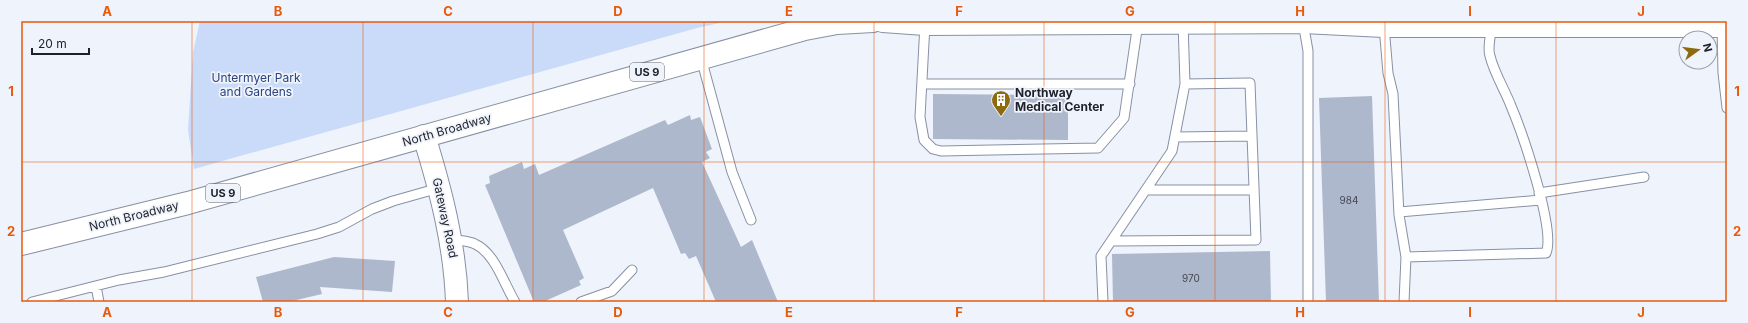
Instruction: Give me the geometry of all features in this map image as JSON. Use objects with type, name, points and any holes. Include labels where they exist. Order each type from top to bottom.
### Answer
[{"type":"main road","name":"North Broadway","points":[[21,244],[188,203],[701,57],[805,29],[837,23],[873,21]]},
{"type":"main road","points":[[883,21],[925,24],[1303,22],[1384,26],[1725,26]]},
{"type":"main road","name":"Gateway Road","points":[[424,136],[440,188],[451,239],[456,275],[457,302]]},
{"type":"lane","points":[[925,24],[920,117],[924,140],[933,149],[940,151],[956,151],[1098,148],[1124,118],[1138,22]]},
{"type":"lane","points":[[1303,22],[1308,51],[1308,302]]},
{"type":"lane","points":[[1103,302],[1101,256],[1172,151],[1185,84],[1183,23]]},
{"type":"lane","points":[[1384,26],[1388,73],[1393,94],[1399,212],[1406,257],[1404,302]]},
{"type":"lane","points":[[1406,257],[1546,253],[1548,246],[1540,196],[1529,153],[1512,107],[1489,54],[1492,26]]},
{"type":"lane","points":[[1725,26],[1723,73],[1727,108]]},
{"type":"lane","points":[[701,57],[732,172],[751,220]]},
{"type":"lane","points":[[922,84],[1130,84]]},
{"type":"lane","points":[[1112,241],[1256,240],[1250,84],[1185,84]]},
{"type":"lane","points":[[1175,137],[1252,136]]},
{"type":"lane","points":[[1399,212],[1540,196],[1644,177]]},
{"type":"lane","points":[[32,302],[317,234],[339,227],[372,209],[393,201],[440,188]]},
{"type":"lane","points":[[1146,190],[1254,190]]},
{"type":"lane","points":[[451,239],[474,243],[482,247],[500,271],[515,302]]},
{"type":"lane","points":[[581,302],[612,291],[632,270]]},
{"type":"lane","points":[[96,286],[99,302]]},
{"type":"green space","name":"Untermyer Park and Gardens","points":[[200,21],[728,21],[697,28],[194,169],[188,130],[193,52]]},
{"type":"building","name":"Northway Medical Center","points":[[933,94],[1068,95],[1068,140],[933,139]]},
{"type":"building","points":[[1372,96],[1379,302],[1326,302],[1319,98]]},
{"type":"building","points":[[690,115],[691,120],[700,117],[712,149],[706,152],[710,158],[702,162],[741,247],[752,240],[778,302],[716,302],[696,256],[689,259],[685,253],[681,254],[653,188],[563,230],[584,278],[579,281],[581,285],[543,302],[534,302],[485,185],[490,183],[489,176],[522,162],[524,169],[535,164],[539,175],[665,120],[668,125]]},
{"type":"building","points":[[1270,251],[1271,302],[1113,302],[1112,254]]},
{"type":"building","points":[[334,257],[395,261],[392,292],[320,287],[322,294],[288,302],[263,302],[256,277]]},
{"type":"place","name":"Northway Medical Center","points":[[1001,117]]}]
